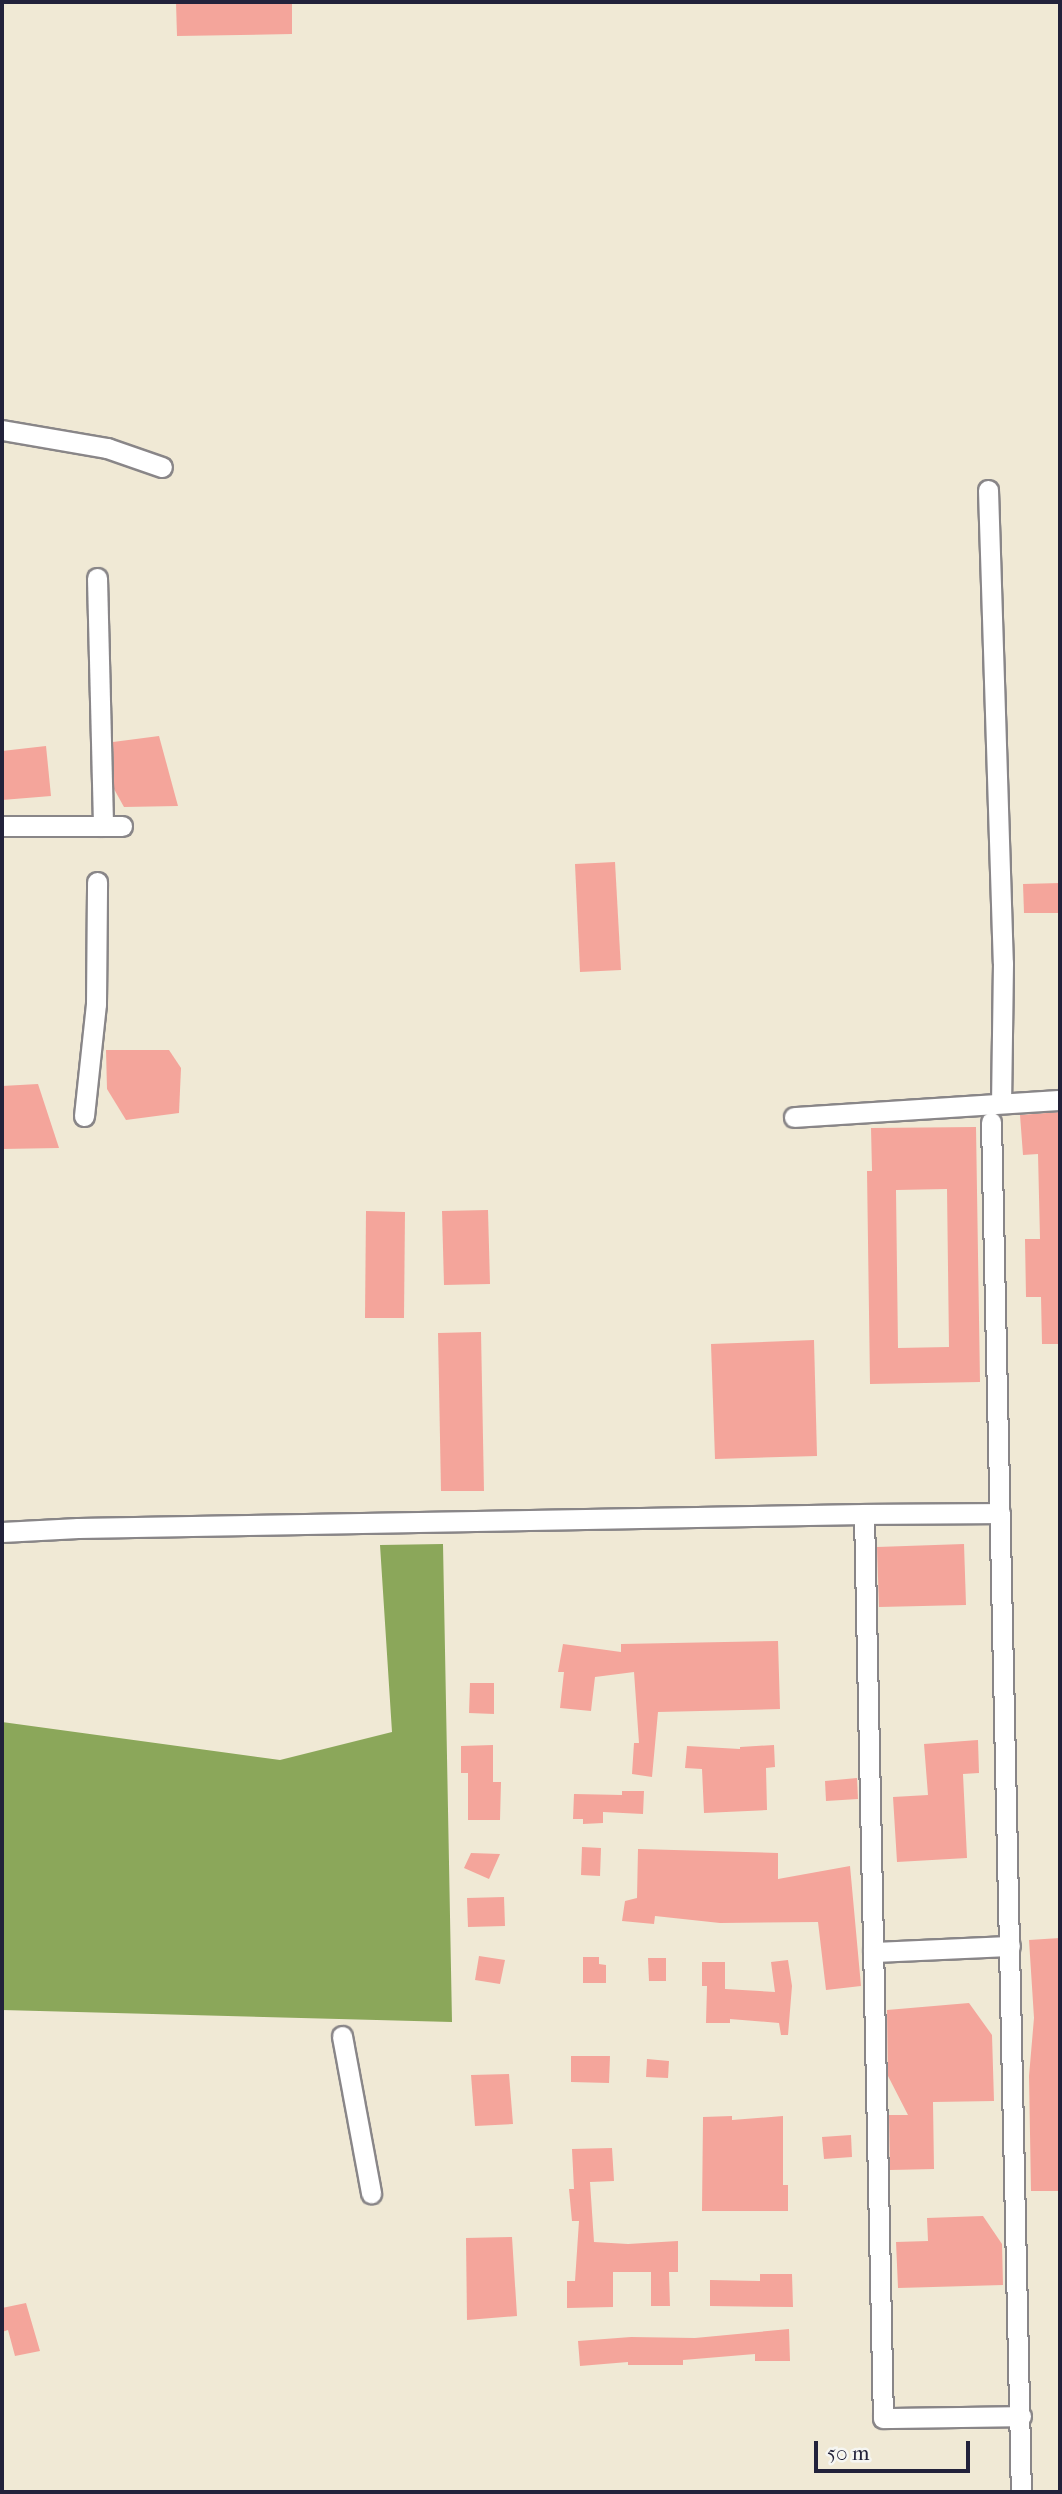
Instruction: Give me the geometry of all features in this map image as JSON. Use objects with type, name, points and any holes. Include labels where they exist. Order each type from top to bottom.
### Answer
[{"type":"street","points":[[2,430],[107,448],[162,467]]},
{"type":"street","points":[[988,490],[1003,963],[1001,1102]]},
{"type":"street","points":[[2,826],[112,825],[97,578]]},
{"type":"street","points":[[84,1116],[96,1004],[97,882]]},
{"type":"street","points":[[794,1117],[1060,1100]]},
{"type":"street","points":[[991,1122],[1021,2492]]},
{"type":"street","points":[[2,1532],[78,1528],[1000,1513]]},
{"type":"street","points":[[864,1514],[883,2418],[1021,2416]]},
{"type":"street","points":[[873,1952],[1010,1946]]},
{"type":"street","points":[[342,2036],[371,2193]]},
{"type":"green space","points":[[443,1544],[452,2022],[2,2010],[2,1722],[280,1760],[392,1732],[380,1545]]},
{"type":"building","points":[[176,2],[292,2],[292,34],[177,36]]},
{"type":"building","points":[[159,736],[178,806],[124,807],[114,789],[113,742]]},
{"type":"building","points":[[46,746],[51,796],[2,800],[2,751]]},
{"type":"building","points":[[615,862],[621,970],[580,972],[575,864]]},
{"type":"building","points":[[1060,883],[1060,913],[1024,913],[1023,884]]},
{"type":"building","points":[[106,1050],[169,1050],[181,1068],[179,1113],[126,1120],[107,1089]]},
{"type":"building","points":[[38,1084],[59,1148],[2,1149],[2,1086]]},
{"type":"building","points":[[1060,1112],[1060,1344],[1042,1344],[1041,1297],[1026,1297],[1025,1239],[1040,1239],[1038,1154],[1023,1155],[1020,1115]]},
{"type":"building","points":[[976,1127],[980,1382],[870,1384],[867,1171],[872,1171],[871,1128]],"holes":[[[947,1189],[949,1347],[898,1348],[896,1190]]]},
{"type":"building","points":[[488,1210],[490,1284],[444,1285],[442,1211]]},
{"type":"building","points":[[366,1211],[405,1212],[404,1318],[365,1318]]},
{"type":"building","points":[[481,1332],[484,1491],[441,1491],[438,1333]]},
{"type":"building","points":[[814,1340],[817,1456],[715,1459],[711,1344]]},
{"type":"building","points":[[964,1544],[966,1605],[879,1607],[877,1547]]},
{"type":"building","points":[[778,1641],[780,1709],[658,1712],[652,1777],[632,1774],[634,1743],[639,1743],[634,1672],[595,1677],[591,1711],[560,1708],[564,1672],[558,1672],[563,1644],[621,1652],[621,1644]]},
{"type":"building","points":[[470,1683],[494,1683],[494,1714],[469,1713]]},
{"type":"building","points":[[978,1740],[979,1773],[963,1774],[967,1858],[897,1862],[893,1797],[928,1795],[924,1744]]},
{"type":"building","points":[[493,1745],[493,1782],[501,1782],[500,1820],[468,1820],[468,1773],[461,1773],[461,1746]]},
{"type":"building","points":[[774,1745],[775,1767],[766,1768],[767,1810],[704,1813],[702,1769],[685,1768],[687,1746],[740,1749]]},
{"type":"building","points":[[857,1778],[858,1799],[826,1801],[825,1781]]},
{"type":"building","points":[[622,1791],[644,1791],[643,1814],[603,1812],[603,1823],[583,1824],[583,1819],[573,1819],[574,1794],[622,1795]]},
{"type":"building","points":[[582,1847],[601,1848],[600,1876],[581,1875]]},
{"type":"building","points":[[638,1849],[778,1853],[778,1879],[850,1866],[861,1986],[826,1990],[818,1922],[720,1923],[655,1916],[654,1924],[622,1921],[625,1901],[637,1898]]},
{"type":"building","points":[[471,1853],[500,1854],[489,1879],[464,1868]]},
{"type":"building","points":[[504,1897],[505,1926],[468,1927],[467,1898]]},
{"type":"building","points":[[1060,1938],[1060,2191],[1031,2191],[1029,2076],[1034,2018],[1029,1940]]},
{"type":"building","points":[[479,1956],[505,1960],[500,1984],[475,1980]]},
{"type":"building","points":[[583,1957],[599,1957],[599,1964],[606,1965],[606,1983],[583,1983]]},
{"type":"building","points":[[648,1958],[666,1958],[666,1981],[649,1981]]},
{"type":"building","points":[[788,1960],[792,1986],[788,2035],[781,2035],[779,2023],[730,2019],[730,2023],[706,2023],[707,1986],[702,1986],[702,1962],[725,1962],[725,1989],[775,1992],[771,1962]]},
{"type":"building","points":[[969,2003],[992,2035],[994,2101],[933,2102],[934,2169],[890,2170],[889,2115],[908,2115],[888,2076],[887,2010]]},
{"type":"building","points":[[571,2056],[610,2056],[609,2083],[571,2082]]},
{"type":"building","points":[[647,2059],[669,2061],[668,2078],[646,2077]]},
{"type":"building","points":[[509,2074],[513,2124],[475,2126],[471,2075]]},
{"type":"building","points":[[732,2116],[732,2120],[783,2116],[783,2185],[788,2185],[788,2211],[702,2211],[703,2117]]},
{"type":"building","points":[[851,2135],[852,2157],[824,2159],[822,2137]]},
{"type":"building","points":[[612,2148],[614,2181],[590,2182],[594,2242],[628,2244],[678,2241],[678,2272],[669,2272],[670,2306],[651,2306],[651,2272],[613,2272],[613,2307],[567,2308],[567,2281],[575,2281],[579,2221],[572,2221],[569,2189],[574,2189],[572,2149]]},
{"type":"building","points":[[983,2216],[1002,2244],[1003,2285],[898,2288],[896,2242],[928,2241],[927,2218]]},
{"type":"building","points":[[512,2237],[517,2316],[467,2320],[466,2238]]},
{"type":"building","points":[[760,2274],[792,2274],[793,2307],[710,2306],[710,2280],[760,2281]]},
{"type":"building","points":[[26,2303],[40,2351],[15,2356],[8,2330],[2,2332],[2,2308]]},
{"type":"building","points":[[789,2329],[790,2361],[755,2361],[755,2354],[683,2360],[683,2365],[628,2365],[628,2362],[580,2366],[578,2341],[631,2337],[695,2338]]}]
